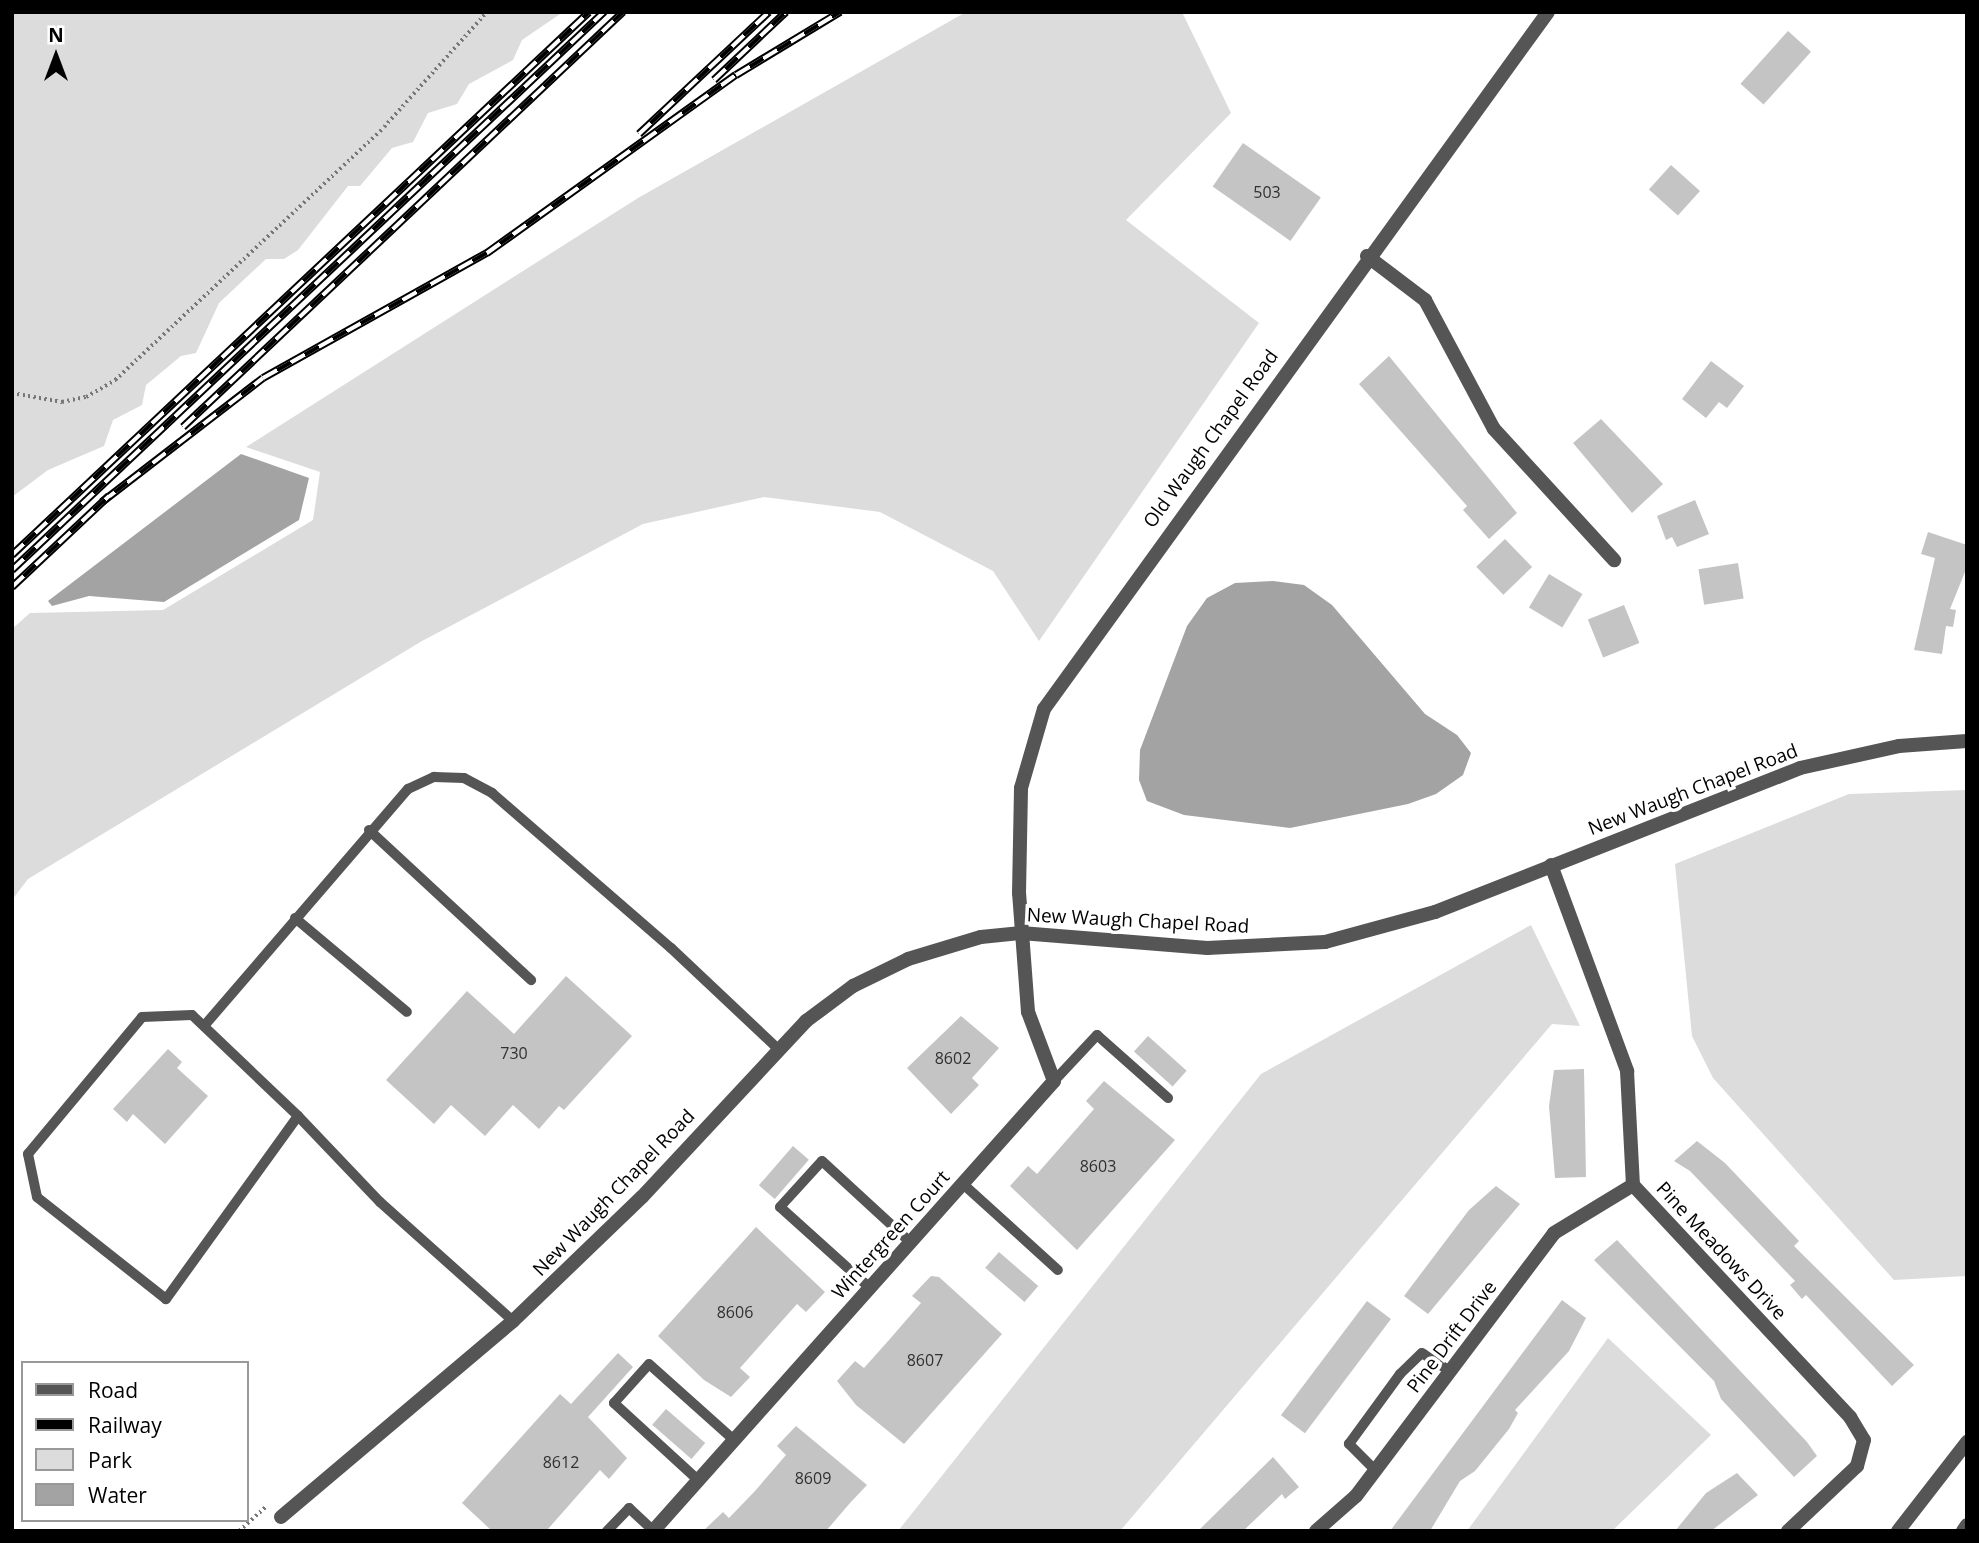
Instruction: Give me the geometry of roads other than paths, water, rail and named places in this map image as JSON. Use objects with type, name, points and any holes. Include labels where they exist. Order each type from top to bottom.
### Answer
[{"type":"street","name":"Old Waugh Chapel Road","points":[[1021,933],[1021,788],[1044,709],[1367,256],[1548,12]]},
{"type":"street","points":[[1367,256],[1425,300],[1494,429],[1614,560]]},
{"type":"street","name":"New Waugh Chapel Road","points":[[281,1517],[513,1321],[642,1197],[778,1049],[829,1003],[880,972],[944,947],[1021,933],[1207,948],[1325,942],[1423,916],[1800,768],[1899,746],[1967,741]]},
{"type":"street","name":"Pine Meadows Drive","points":[[1551,865],[1627,1071],[1633,1185],[1850,1417],[1864,1440],[1857,1465],[1788,1531]]},
{"type":"street","points":[[1021,933],[1028,1012],[1054,1081]]},
{"type":"street","name":"Wintergreen Court","points":[[654,1531],[1054,1081]]},
{"type":"street","name":"Pine Drift Drive","points":[[1316,1531],[1376,1470],[1554,1233],[1633,1185]]},
{"type":"street","points":[[1898,1531],[1967,1442]]},
{"type":"street","points":[[1963,1531],[1967,1525]]},
{"type":"lane","points":[[204,1026],[369,830],[408,789],[434,777],[464,778],[492,793],[671,948],[778,1049]]},
{"type":"lane","points":[[369,830],[531,980]]},
{"type":"lane","points":[[295,918],[407,1012]]},
{"type":"lane","points":[[298,1116],[166,1298],[37,1197],[28,1154],[142,1017],[192,1015],[298,1116],[380,1202],[513,1321]]},
{"type":"lane","points":[[1054,1081],[1097,1035],[1168,1098]]},
{"type":"lane","points":[[870,1288],[780,1207],[822,1161],[911,1242]]},
{"type":"lane","points":[[963,1184],[1058,1269]]},
{"type":"lane","points":[[1376,1470],[1349,1444],[1400,1374],[1422,1353],[1450,1371]]},
{"type":"lane","points":[[698,1480],[614,1403],[649,1364],[734,1440]]},
{"type":"lane","points":[[607,1531],[629,1508],[654,1531]]},
{"type":"water","points":[[241,454],[309,478],[299,520],[164,602],[89,596],[52,606],[48,601]]},
{"type":"water","points":[[1273,581],[1304,585],[1332,605],[1425,714],[1457,735],[1471,753],[1463,775],[1436,794],[1408,804],[1290,828],[1184,815],[1147,801],[1139,780],[1140,750],[1187,626],[1207,598],[1235,583]]},
{"type":"railway","points":[[12,555],[589,12]]},
{"type":"railway","points":[[12,570],[604,12]]},
{"type":"railway","points":[[183,427],[623,12]]},
{"type":"railway","points":[[639,134],[769,12]]},
{"type":"railway","points":[[714,80],[786,12]]},
{"type":"railway","points":[[102,502],[263,378],[487,253],[736,75],[840,12]]},
{"type":"railway","points":[[12,587],[109,496]]}]
